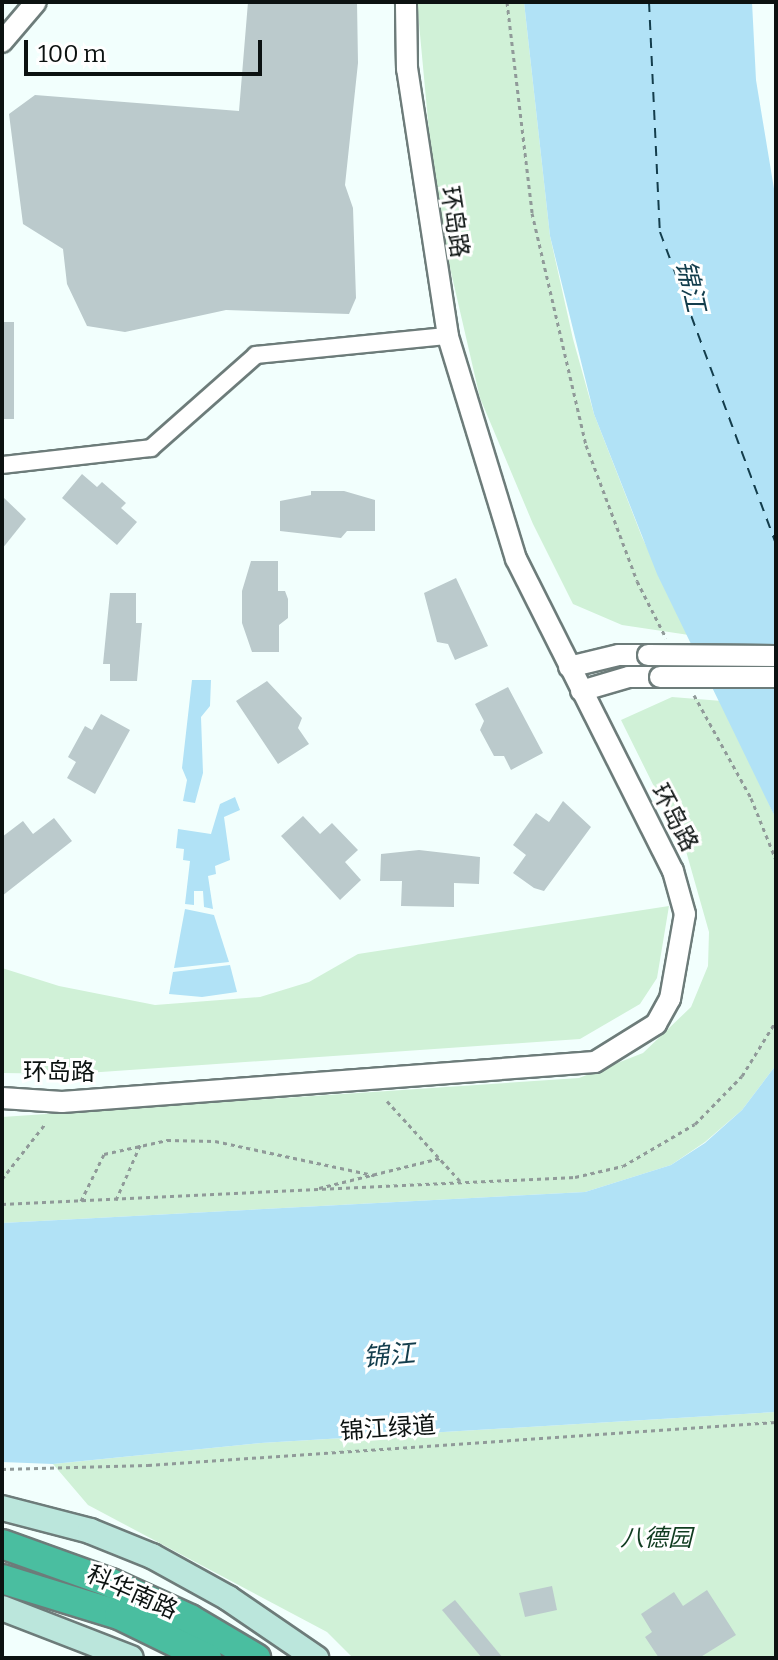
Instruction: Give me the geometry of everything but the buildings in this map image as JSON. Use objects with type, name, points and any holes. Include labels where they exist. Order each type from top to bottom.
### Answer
[{"type":"highway","name":"科华南路","points":[[2,1542],[31,1551],[190,1619],[256,1658]]},
{"type":"highway","name":"科华南路","points":[[10,1583],[119,1615],[207,1658]]},
{"type":"main road","points":[[2,1508],[90,1531],[152,1556],[228,1598],[316,1658]]},
{"type":"main road","points":[[2,1608],[131,1658]]},
{"type":"street","points":[[2,42],[36,2]]},
{"type":"street","name":"环岛路","points":[[2,1098],[62,1102],[595,1062],[625,1048],[656,1024],[670,999],[685,914],[673,871],[516,559],[448,336],[407,69],[406,2]]},
{"type":"street","points":[[2,465],[151,448],[256,355],[448,336]]},
{"type":"street","points":[[569,667],[619,655],[776,656]]},
{"type":"street","points":[[581,691],[629,677],[776,677]]},
{"type":"path","points":[[507,2],[532,213],[586,445],[637,581],[671,650]]},
{"type":"path","points":[[692,691],[751,798],[776,860]]},
{"type":"path","points":[[2,1204],[80,1203],[575,1177],[623,1166],[695,1124],[742,1076],[776,1021]]},
{"type":"path","points":[[387,1101],[461,1183]]},
{"type":"path","points":[[2,1179],[45,1124]]},
{"type":"path","points":[[80,1203],[104,1154],[141,1143],[215,1141],[374,1175]]},
{"type":"path","points":[[116,1200],[141,1143]]},
{"type":"path","points":[[312,1190],[440,1158]]},
{"type":"path","name":"锦江绿道","points":[[2,1469],[148,1465],[776,1422]]},
{"type":"green space","points":[[417,2],[524,2],[550,236],[573,339],[594,414],[642,537],[689,635],[622,625],[573,604],[533,524],[480,398],[436,207]]},
{"type":"green space","points":[[672,697],[722,701],[776,819],[776,1065],[742,1110],[705,1142],[671,1165],[585,1192],[2,1223],[2,1117],[579,1078],[643,1053],[691,1007],[708,966],[709,932],[686,851],[621,720]]},
{"type":"green space","points":[[669,906],[657,978],[640,1004],[580,1039],[72,1074],[2,1073],[2,968],[59,986],[155,1005],[260,997],[309,982],[358,954]]},
{"type":"green space","name":"八德园","points":[[776,1412],[776,1658],[353,1658],[327,1632],[88,1505],[53,1464],[261,1443]]},
{"type":"water","name":"锦江","points":[[524,2],[752,2],[756,80],[776,201],[776,819],[657,574],[594,414],[550,236]]},
{"type":"water","points":[[192,680],[211,680],[210,706],[201,717],[203,773],[195,803],[183,801],[187,780],[182,768]]},
{"type":"water","points":[[235,797],[240,810],[224,817],[230,860],[215,866],[216,874],[208,876],[213,909],[204,907],[203,891],[194,891],[194,905],[185,904],[190,861],[183,860],[184,849],[176,848],[178,829],[211,834],[220,804]]},
{"type":"water","points":[[185,909],[214,915],[229,962],[174,968]]},
{"type":"water","points":[[230,965],[237,992],[202,997],[169,994],[173,972]]},
{"type":"water","name":"锦江","points":[[776,1065],[776,1412],[261,1443],[53,1464],[2,1462],[2,1223],[585,1192],[671,1165],[705,1143],[742,1110]]},
{"type":"ferry route","points":[[649,2],[660,232],[776,544]]}]
